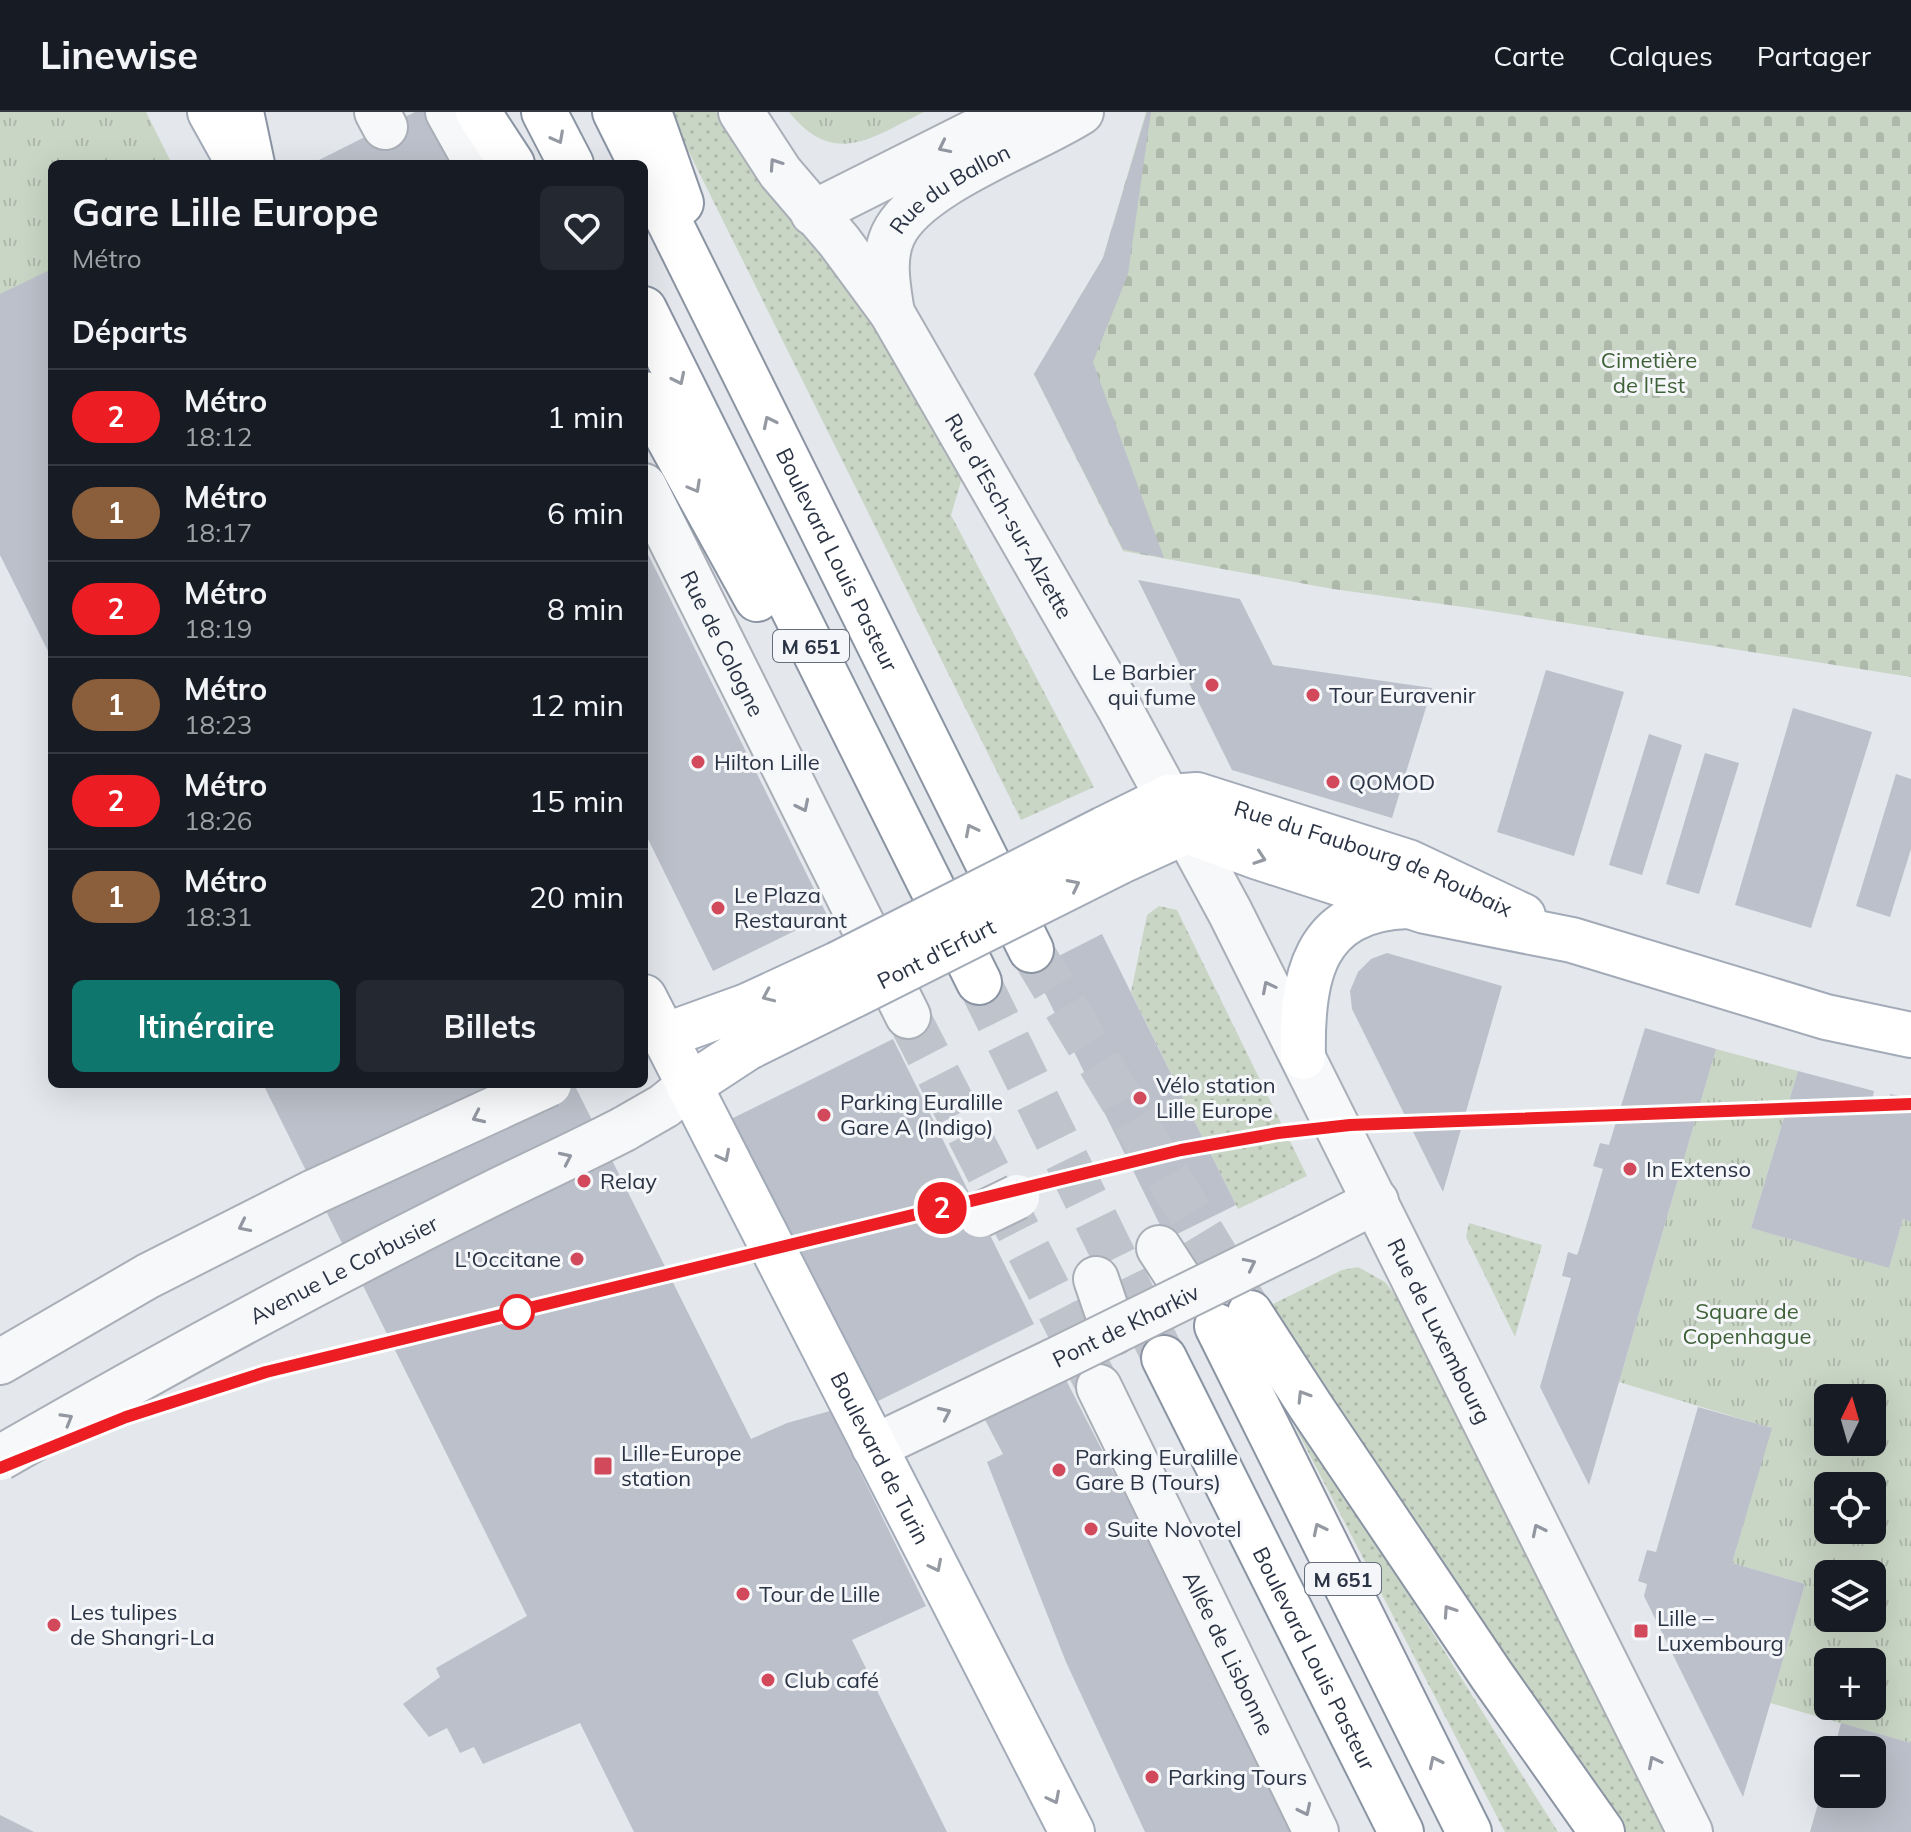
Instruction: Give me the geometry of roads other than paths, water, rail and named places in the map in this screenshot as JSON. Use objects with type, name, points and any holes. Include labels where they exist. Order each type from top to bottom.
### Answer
[{"type":"main road","points":[[210,112],[237,160]]},
{"type":"main road","points":[[241,112],[251,160]]},
{"type":"main road","points":[[478,112],[509,160]]},
{"type":"main road","points":[[544,112],[569,160]]},
{"type":"main road","points":[[615,112],[639,160]]},
{"type":"main road","points":[[649,112],[716,316]]},
{"type":"main road","name":"Boulevard Louis Pasteur","points":[[648,179],[1031,950]]},
{"type":"main road","name":"M 651","points":[[648,317],[979,982]]},
{"type":"main road","points":[[648,401],[739,569],[907,840]]},
{"type":"main road","name":"Rue du Faubourg de Roubaix","points":[[1572,940],[1408,862],[1205,797],[1182,795],[1178,814],[1258,857],[1443,915],[1572,940],[1826,1017],[1911,1035]]},
{"type":"main road","name":"Pont d'Erfurt","points":[[689,1086],[846,980],[1178,814]]},
{"type":"main road","points":[[1303,1057],[1305,990],[1320,949],[1336,931],[1363,914],[1410,906]]},
{"type":"main road","name":"Pont d'Erfurt","points":[[654,1039],[747,1006],[846,980]]},
{"type":"main road","name":"Boulevard de Turin","points":[[648,1014],[654,1039],[689,1086],[1072,1832]]},
{"type":"main road","points":[[1219,1311],[1311,1407],[1492,1676],[1602,1832]]},
{"type":"main road","name":"M 651","points":[[1219,1311],[1469,1832]]},
{"type":"main road","name":"Boulevard Louis Pasteur","points":[[1164,1358],[1401,1832]]},
{"type":"main road","points":[[1492,1676],[1578,1832]]},
{"type":"street","points":[[448,112],[475,160]]},
{"type":"street","points":[[741,112],[780,172],[813,213]]},
{"type":"street","name":"Rue du Ballon","points":[[813,213],[1014,112]]},
{"type":"street","name":"Rue du Ballon","points":[[892,313],[887,281],[888,256],[893,236],[903,218],[956,179],[1081,112]]},
{"type":"street","name":"Rue d'Esch-sur-Alzette","points":[[813,213],[839,241],[892,313],[1178,814]]},
{"type":"street","name":"Rue de Cologne","points":[[648,495],[765,760],[908,1016]]},
{"type":"street","name":"Rue de Luxembourg","points":[[1178,814],[1376,1201],[1591,1639],[1690,1832]]},
{"type":"street","name":"Avenue Le Corbusier","points":[[0,1458],[89,1406],[308,1288],[624,1129],[664,1106],[689,1086]]},
{"type":"street","points":[[0,1362],[231,1232],[540,1088]]},
{"type":"street","name":"Pont de Kharkiv","points":[[874,1447],[1114,1332],[1219,1311],[1306,1237],[1376,1201]]},
{"type":"street","points":[[1159,1248],[1219,1311]]},
{"type":"street","points":[[1096,1279],[1114,1332]]},
{"type":"street","name":"Allée de Lisbonne","points":[[1099,1407],[1316,1832]]},
{"type":"tunnel","points":[[1031,950],[1247,1307]]},
{"type":"tunnel","points":[[979,982],[1164,1358]]},
{"type":"tunnel","points":[[908,1016],[1097,1384]]},
{"type":"metro line","name":"2","points":[[0,1468],[78,1434],[266,1372],[1181,1150],[1278,1133],[1350,1125],[1911,1104]]},
{"type":"place","name":"Le Barbier qui fume","points":[[1212,685]]},
{"type":"place","name":"Tour Euravenir","points":[[1313,695]]},
{"type":"place","name":"Hilton Lille","points":[[698,762]]},
{"type":"place","name":"QOMOD","points":[[1333,782]]},
{"type":"place","name":"Le Plaza Restaurant","points":[[718,908]]},
{"type":"place","name":"Vélo station Lille Europe","points":[[1140,1098]]},
{"type":"place","name":"Parking Euralille Gare A (Indigo)","points":[[824,1115]]},
{"type":"place","name":"In Extenso","points":[[1630,1169]]},
{"type":"place","name":"Relay","points":[[584,1181]]},
{"type":"place","name":"L'Occitane","points":[[577,1259]]},
{"type":"place","name":"Lille-Europe station","points":[[603,1466]]},
{"type":"place","name":"Parking Euralille Gare B (Tours)","points":[[1059,1470]]},
{"type":"place","name":"Suite Novotel","points":[[1091,1529]]},
{"type":"place","name":"Tour de Lille","points":[[743,1594]]},
{"type":"place","name":"Les tulipes de Shangri-La","points":[[54,1625]]},
{"type":"place","name":"Lille – Luxembourg","points":[[1641,1631]]},
{"type":"place","name":"Club café","points":[[768,1680]]},
{"type":"place","name":"Parking Tours","points":[[1152,1777]]},
{"type":"park label","name":"Cimetière de l'Est","points":[[1649,372]]},
{"type":"park label","name":"Square de Copenhague","points":[[1747,1324]]}]
